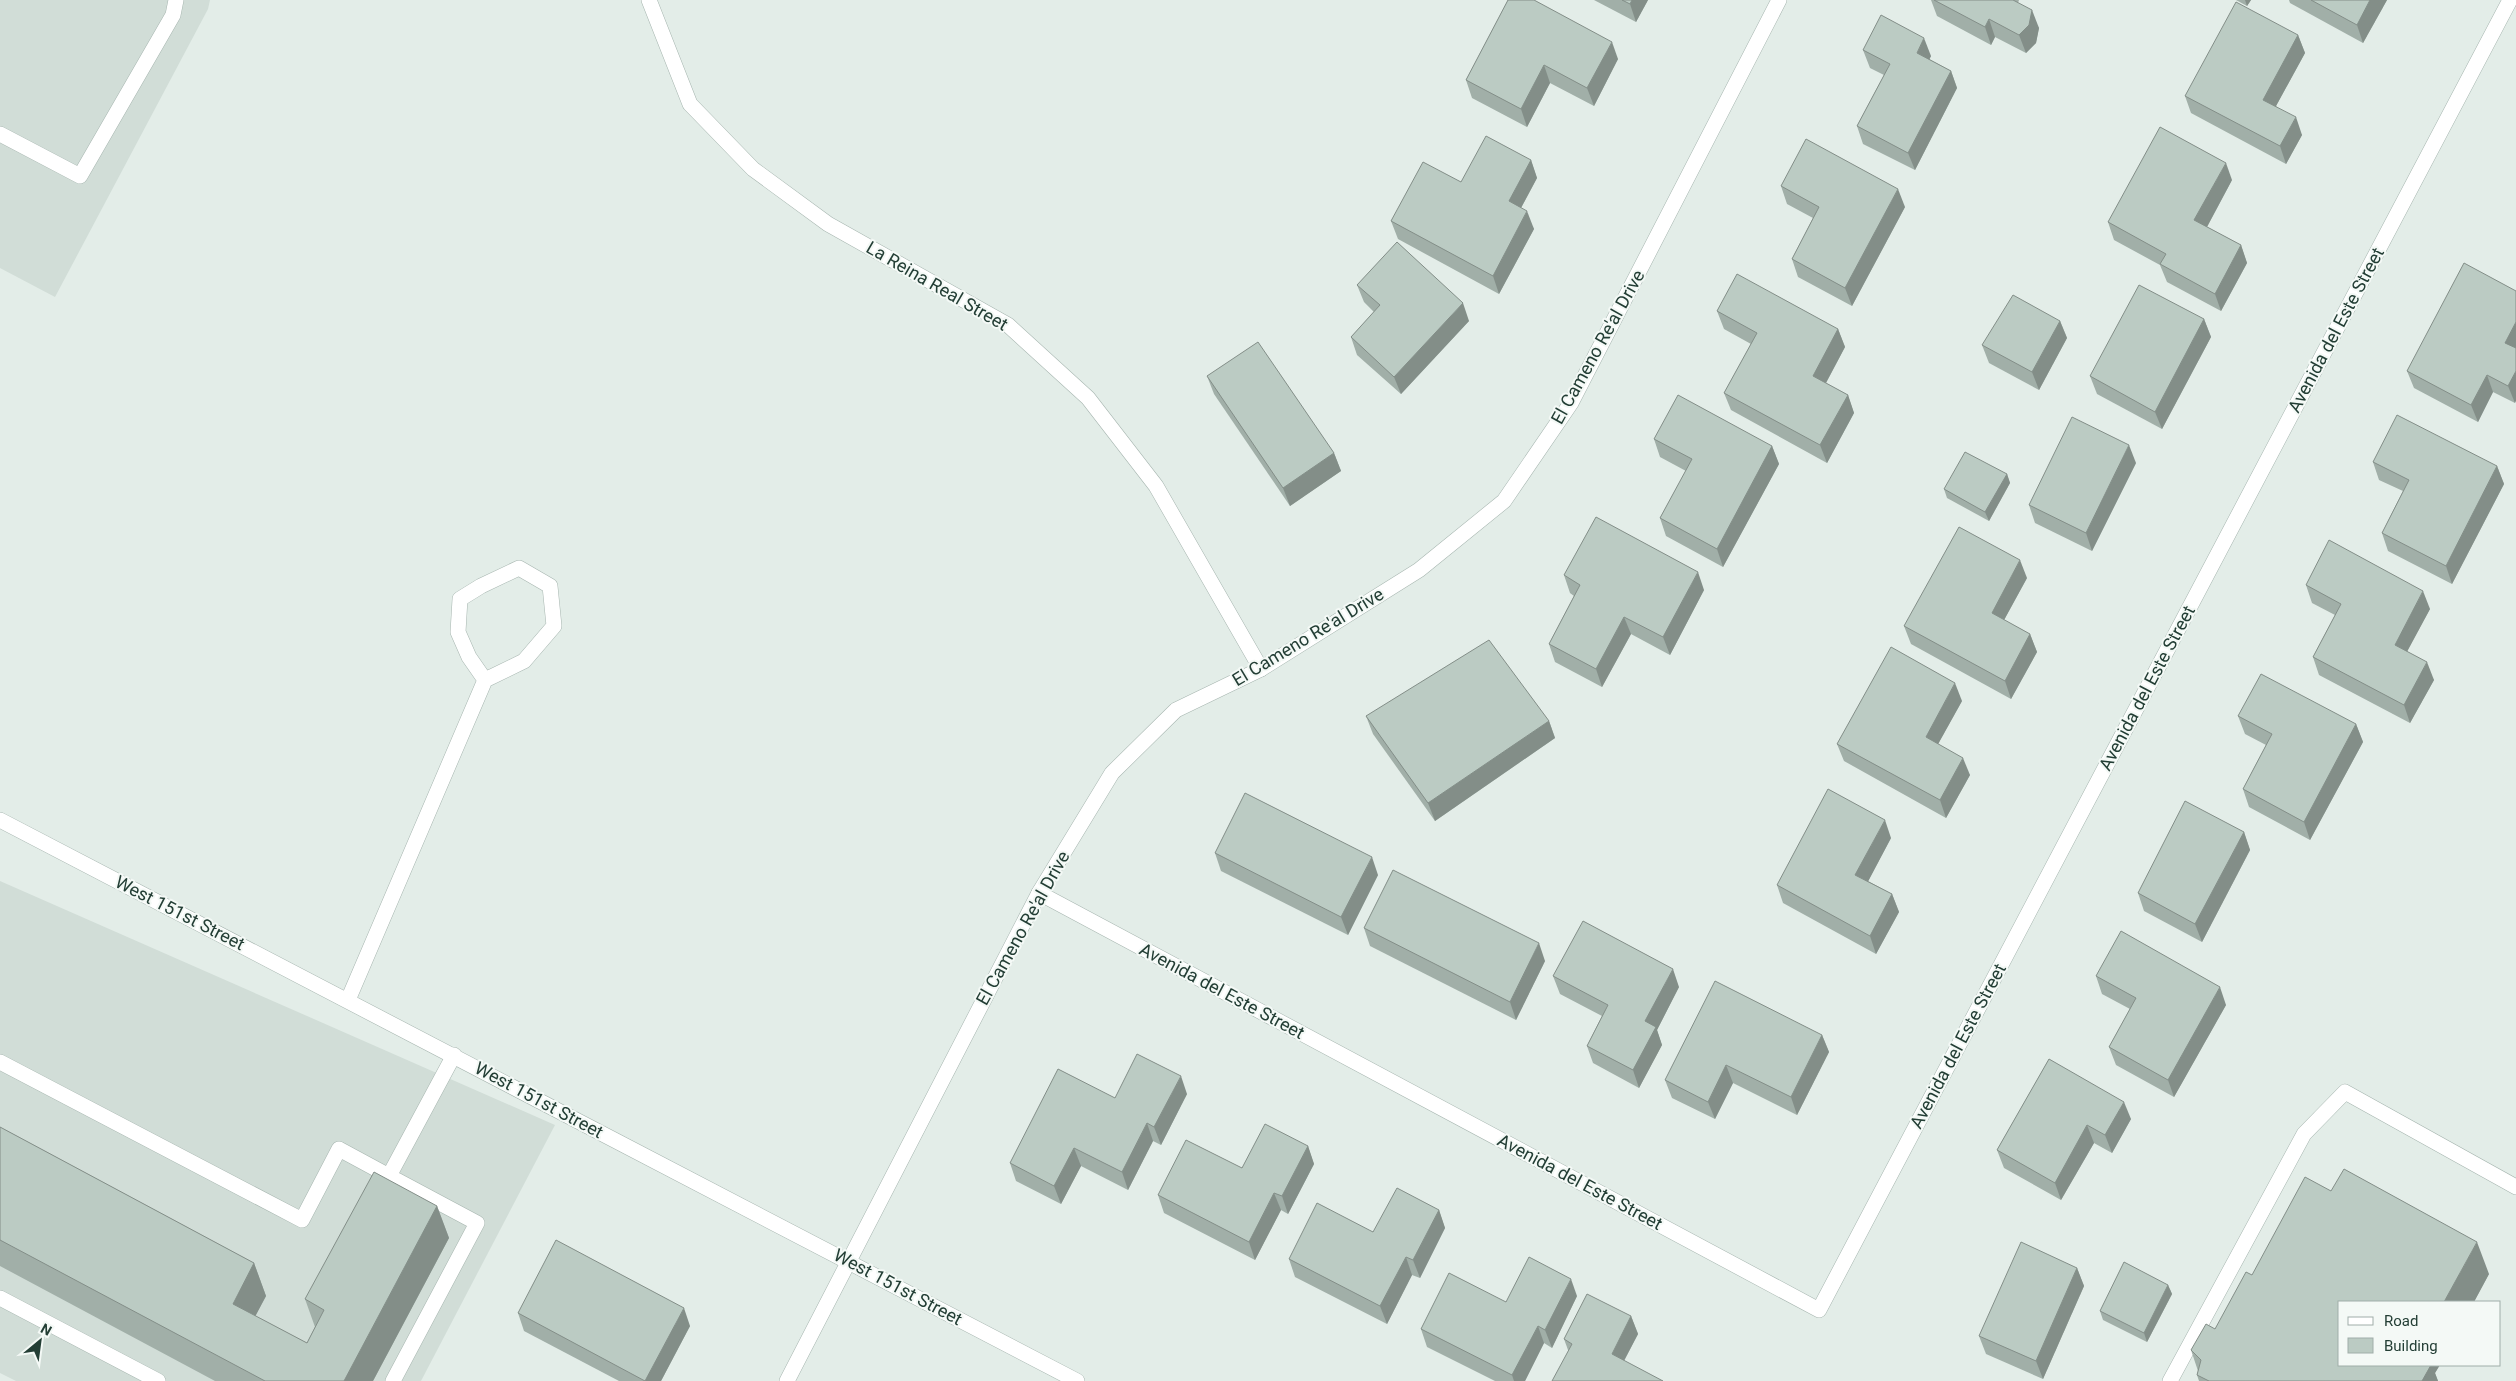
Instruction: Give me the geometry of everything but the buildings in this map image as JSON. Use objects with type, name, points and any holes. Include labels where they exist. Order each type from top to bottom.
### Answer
[{"type":"street","points":[[0,134],[80,176],[173,15],[176,0]]},
{"type":"street","name":"La Reina Real Street","points":[[650,0],[690,104],[753,169],[828,224],[1008,325],[1088,398],[1156,486],[1261,670]]},
{"type":"street","name":"El Cameno Re'al Drive","points":[[787,1381],[1039,893],[1112,773],[1176,710],[1261,670],[1419,570],[1504,501],[1571,403],[1779,0]]},
{"type":"street","name":"Avenida del Este Street","points":[[1039,893],[1819,1310],[2510,0]]},
{"type":"street","points":[[348,1000],[485,680],[524,661],[554,626],[550,586],[519,568],[481,586],[460,599],[458,632],[469,657],[485,680]]},
{"type":"street","name":"West 151st Street","points":[[0,820],[1077,1381]]},
{"type":"street","points":[[390,1176],[454,1055]]},
{"type":"street","points":[[0,1062],[302,1220],[339,1149],[477,1222],[394,1381]]},
{"type":"street","points":[[2170,1381],[2304,1134],[2345,1092],[2516,1187]]},
{"type":"street","points":[[0,1298],[158,1381]]},
{"type":"shaded area","points":[[0,0],[210,0],[208,9],[55,297],[0,268]]},
{"type":"shaded area","points":[[0,881],[555,1125],[421,1381],[16,1381],[0,1373]]}]
